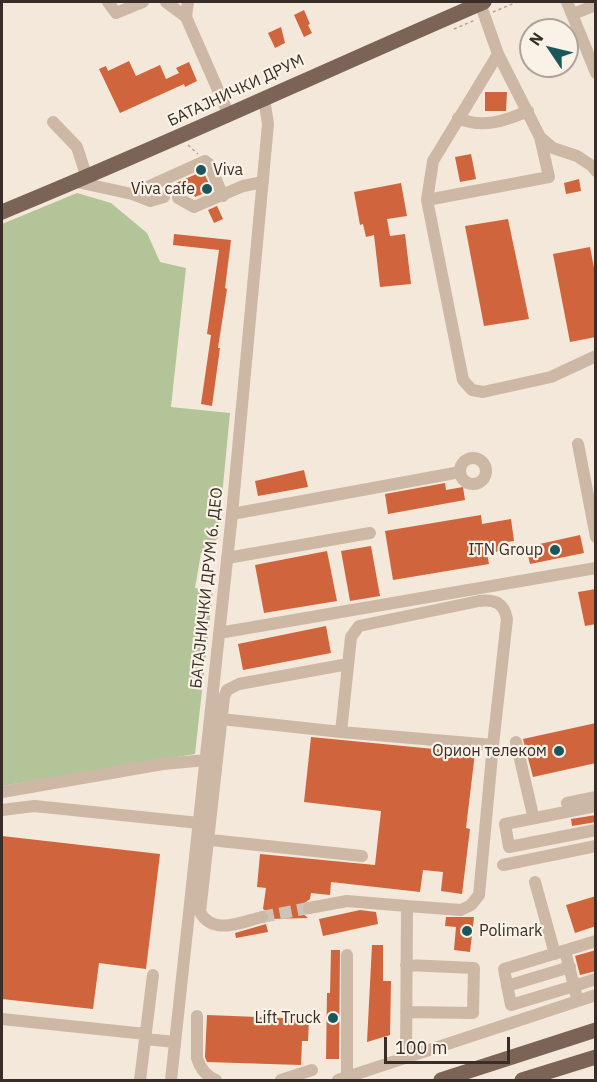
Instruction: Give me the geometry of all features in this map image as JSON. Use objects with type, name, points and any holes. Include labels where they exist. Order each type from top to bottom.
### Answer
[{"type":"main road","name":"БАТАЈНИЧКИ ДРУМ","points":[[2,212],[178,138],[482,2]]},
{"type":"main road","points":[[441,1080],[596,1030]]},
{"type":"main road","points":[[522,1080],[553,1076],[596,1057]]},
{"type":"street","points":[[108,2],[116,13],[142,2]]},
{"type":"street","points":[[166,2],[186,17],[229,115]]},
{"type":"street","points":[[186,17],[188,2]]},
{"type":"street","points":[[428,200],[549,177],[540,137],[498,54],[482,2]]},
{"type":"street","points":[[567,2],[596,74]]},
{"type":"street","points":[[573,14],[596,5]]},
{"type":"street","points":[[498,54],[433,161],[428,200],[463,380],[472,390],[483,392],[551,377],[596,356]]},
{"type":"street","name":"БАТАЈНИЧКИ ДРУМ 6. ДЕО","points":[[171,1080],[203,839],[199,823],[232,514],[263,182],[268,119],[264,99]]},
{"type":"street","points":[[458,118],[470,123],[486,124],[512,118],[528,111]]},
{"type":"street","points":[[53,122],[77,147],[82,180],[150,201],[164,197]]},
{"type":"street","points":[[540,137],[554,148],[577,156],[596,171]]},
{"type":"street","points":[[132,194],[205,161],[210,164],[224,196]]},
{"type":"street","points":[[178,198],[194,207],[243,186],[263,182]]},
{"type":"street","points":[[578,444],[596,537]]},
{"type":"street","points":[[232,514],[460,472]]},
{"type":"street","points":[[227,558],[370,533]]},
{"type":"street","points":[[219,633],[596,568]]},
{"type":"street","points":[[309,908],[347,901],[461,910],[471,905],[479,895],[507,619],[504,609],[496,602],[479,601],[359,626],[351,637],[341,732]]},
{"type":"street","points":[[262,917],[218,927],[212,925],[200,912],[203,839],[225,693],[232,686],[348,664]]},
{"type":"street","points":[[221,719],[493,745]]},
{"type":"street","points":[[516,742],[532,811]]},
{"type":"street","points":[[2,792],[163,764],[206,759]]},
{"type":"street","points":[[504,817],[596,797]]},
{"type":"street","points":[[2,810],[34,806],[199,823]]},
{"type":"street","points":[[596,806],[505,824],[509,847],[596,830]]},
{"type":"street","points":[[203,839],[363,856]]},
{"type":"street","points":[[503,865],[596,846]]},
{"type":"street","points":[[535,882],[560,952],[570,967],[578,1001]]},
{"type":"street","points":[[406,1057],[407,906]]},
{"type":"street","points":[[596,941],[504,969],[511,1005],[596,979]]},
{"type":"street","points":[[347,955],[342,1079],[596,995]]},
{"type":"street","points":[[406,965],[474,968],[473,1013],[406,1012]]},
{"type":"street","points":[[507,986],[570,967]]},
{"type":"street","points":[[140,1080],[153,975]]},
{"type":"street","points":[[197,1016],[197,1058],[203,1070],[216,1080]]},
{"type":"street","points":[[2,1018],[175,1038]]},
{"type":"street","points":[[281,1080],[312,1070]]},
{"type":"path","points":[[178,138],[205,161]]},
{"type":"green space","points":[[77,193],[111,203],[147,233],[160,262],[186,268],[171,407],[230,413],[218,538],[201,553],[195,588],[213,591],[195,754],[2,786],[2,224]]},
{"type":"building","points":[[304,10],[312,33],[304,37],[294,15]]},
{"type":"building","points":[[281,27],[285,43],[275,48],[268,33]]},
{"type":"building","points":[[129,61],[136,76],[160,65],[166,79],[179,73],[176,68],[189,62],[197,81],[185,87],[184,84],[120,113],[99,69],[106,66],[108,71]]},
{"type":"building","points":[[485,92],[507,92],[506,111],[485,111]]},
{"type":"building","points":[[471,154],[476,179],[460,182],[455,157]]},
{"type":"building","points":[[203,171],[212,190],[195,197],[190,189],[171,193],[163,189]]},
{"type":"building","points":[[579,179],[581,191],[566,194],[564,183]]},
{"type":"building","points":[[401,183],[407,216],[387,219],[390,236],[405,234],[411,284],[380,287],[374,235],[366,237],[363,224],[360,225],[354,192]]},
{"type":"building","points":[[217,206],[223,219],[214,223],[208,210]]},
{"type":"building","points":[[508,219],[529,319],[484,326],[465,226]]},
{"type":"building","points":[[174,234],[231,240],[212,406],[201,404],[211,335],[207,334],[219,250],[173,245]]},
{"type":"building","points":[[590,247],[596,278],[596,337],[570,342],[553,254]]},
{"type":"building","points":[[304,470],[308,487],[258,496],[255,481]]},
{"type":"building","points":[[445,483],[446,490],[463,487],[465,500],[388,514],[385,494]]},
{"type":"building","points":[[481,515],[482,524],[511,519],[514,541],[500,543],[501,551],[487,553],[489,564],[393,580],[385,531]]},
{"type":"building","name":"ITN Group","points":[[580,535],[584,553],[530,564],[526,547]]},
{"type":"building","points":[[371,546],[380,596],[350,601],[341,551]]},
{"type":"building","points":[[327,551],[337,601],[264,613],[255,565]]},
{"type":"building","points":[[596,589],[596,624],[585,626],[578,592]]},
{"type":"building","points":[[326,626],[331,653],[243,670],[238,644]]},
{"type":"building","name":"Орион телеком","points":[[596,723],[596,763],[533,777],[523,739]]},
{"type":"building","points":[[311,737],[475,753],[466,828],[470,829],[462,894],[441,891],[443,872],[423,870],[420,892],[331,882],[330,895],[311,893],[310,899],[302,905],[302,913],[308,918],[270,919],[268,912],[263,909],[266,888],[257,887],[260,854],[375,865],[381,811],[304,802]]},
{"type":"building","points":[[596,815],[596,822],[572,826],[571,819]]},
{"type":"building","points":[[2,836],[160,854],[146,969],[99,963],[93,1009],[2,999]]},
{"type":"building","points":[[596,896],[596,926],[575,933],[566,905]]},
{"type":"building","points":[[360,910],[376,912],[378,924],[323,936],[319,919]]},
{"type":"building","name":"Polimark","points":[[446,917],[474,917],[470,952],[454,950],[456,927],[445,926]]},
{"type":"building","points":[[266,924],[268,932],[236,938],[235,933]]},
{"type":"building","points":[[372,945],[383,945],[383,981],[391,981],[390,1035],[367,1042]]},
{"type":"building","points":[[331,950],[340,950],[339,1059],[326,1059],[327,993],[330,993]]},
{"type":"building","points":[[596,950],[596,971],[580,975],[575,956]]},
{"type":"building","points":[[207,1015],[309,1019],[308,1041],[302,1041],[301,1065],[207,1062],[205,1057]]},
{"type":"tunnel","points":[[262,917],[309,908]]},
{"type":"place","name":"Viva","points":[[201,170]]},
{"type":"place","name":"Viva cafe","points":[[207,189]]},
{"type":"place","name":"ITN Group","points":[[555,550]]},
{"type":"place","name":"Орион телеком","points":[[559,751]]},
{"type":"place","name":"Polimark","points":[[467,931]]},
{"type":"place","name":"Lift Truck","points":[[333,1018]]}]
